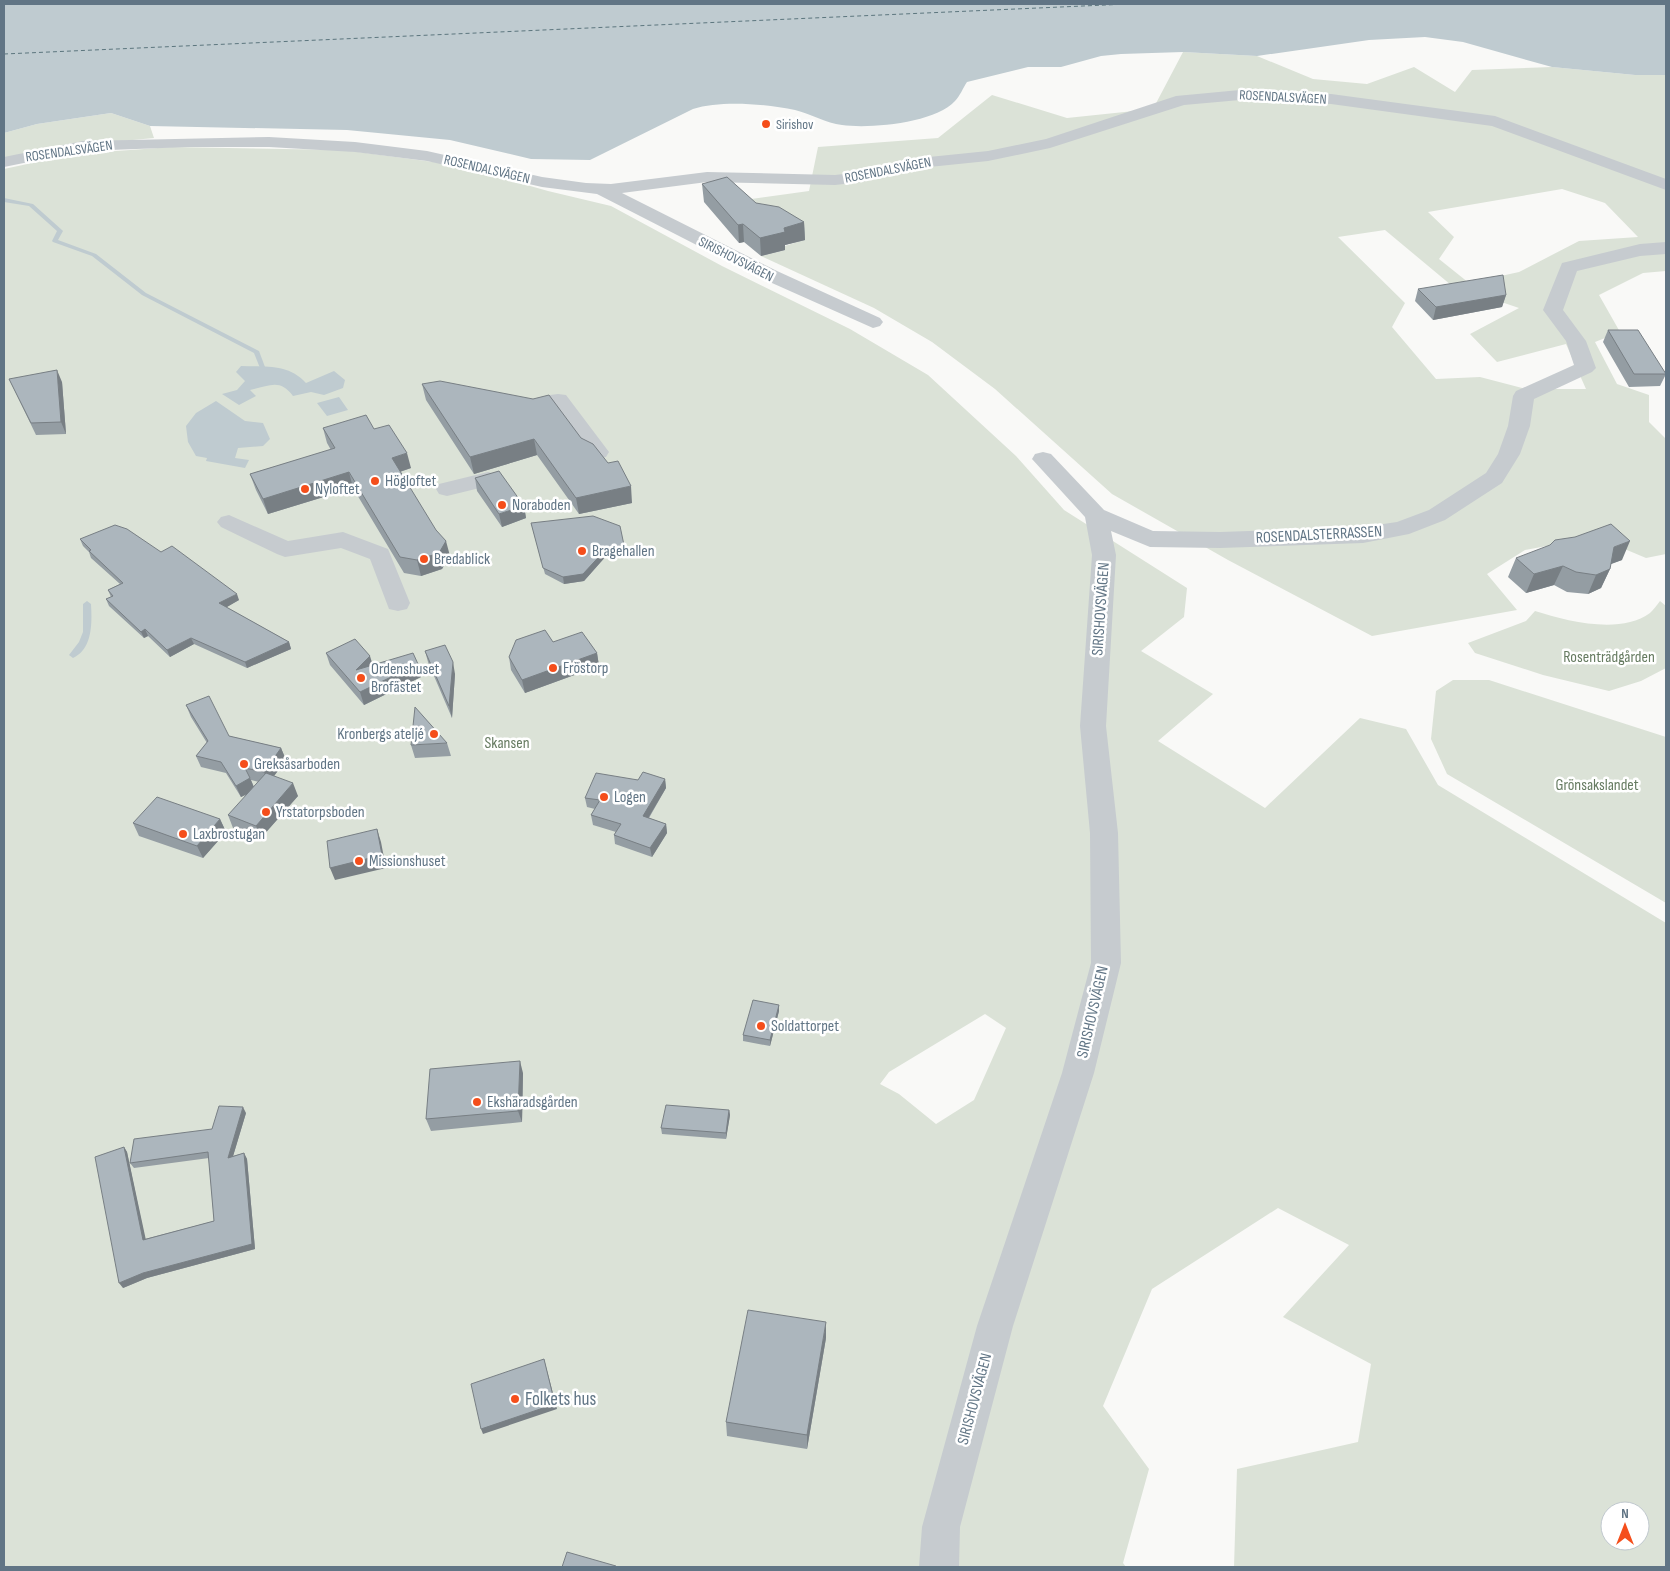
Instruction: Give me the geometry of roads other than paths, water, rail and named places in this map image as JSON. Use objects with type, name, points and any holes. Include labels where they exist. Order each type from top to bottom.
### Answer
[{"type":"street","name":"ROSENDALSVÄGEN","points":[[4,162],[53,151],[98,145],[229,142],[308,144],[427,156],[556,185],[602,189],[707,177],[817,180],[856,178],[929,162],[988,156],[1050,143],[1182,100],[1240,95],[1376,104],[1494,121],[1666,185]]},
{"type":"street","name":"SIRISHOVSVÄGEN","points":[[602,189],[624,203],[666,222],[750,267],[873,322]]},
{"type":"street","name":"ROSENDALSTERRASSEN","points":[[1096,515],[1150,539],[1220,540],[1363,535],[1401,529],[1438,515],[1494,478],[1509,454],[1519,426],[1524,396],[1585,368],[1576,341],[1553,310],[1569,267],[1640,250],[1666,248]]},
{"type":"street","points":[[558,400],[581,433],[598,452]]},
{"type":"street","points":[[1043,459],[1096,515]]},
{"type":"street","points":[[446,489],[488,478]]},
{"type":"street","name":"SIRISHOVSVÄGEN","points":[[939,1567],[941,1527],[992,1335],[1078,1073],[1106,963],[1104,833],[1093,726],[1104,555],[1096,515]]},
{"type":"street","points":[[229,522],[284,549],[343,540],[380,554],[398,602]]},
{"type":"waterway","points":[[4,200],[31,205],[60,231],[55,241],[94,255],[144,294],[257,352],[262,367]]},
{"type":"waterway","points":[[73,655],[86,637],[87,604]]},
{"type":"place","name":"Sirishov","points":[[766,124]]},
{"type":"place","name":"Högloftet","points":[[375,481]]},
{"type":"place","name":"Nyloftet","points":[[305,489]]},
{"type":"place","name":"Noraboden","points":[[502,505]]},
{"type":"place","name":"Bragehallen","points":[[582,551]]},
{"type":"place","name":"Bredablick","points":[[424,559]]},
{"type":"place","name":"Fröstorp","points":[[553,668]]},
{"type":"place","name":"Ordenshuset Brofästet","points":[[361,678]]},
{"type":"place","name":"Kronbergs ateljé","points":[[434,734]]},
{"type":"place","name":"Greksåsarboden","points":[[244,764]]},
{"type":"place","name":"Logen","points":[[604,797]]},
{"type":"place","name":"Yrstatorpsboden","points":[[266,812]]},
{"type":"place","name":"Laxbrostugan","points":[[183,834]]},
{"type":"place","name":"Missionshuset","points":[[359,861]]},
{"type":"place","name":"Soldattorpet","points":[[761,1026]]},
{"type":"place","name":"Ekshäradsgården","points":[[477,1102]]},
{"type":"place","name":"Folkets hus","points":[[515,1399]]},
{"type":"park label","name":"Rosenträdgården","points":[[1609,657]]},
{"type":"park label","name":"Skansen","points":[[507,743]]},
{"type":"park label","name":"Grönsakslandet","points":[[1597,785]]}]
